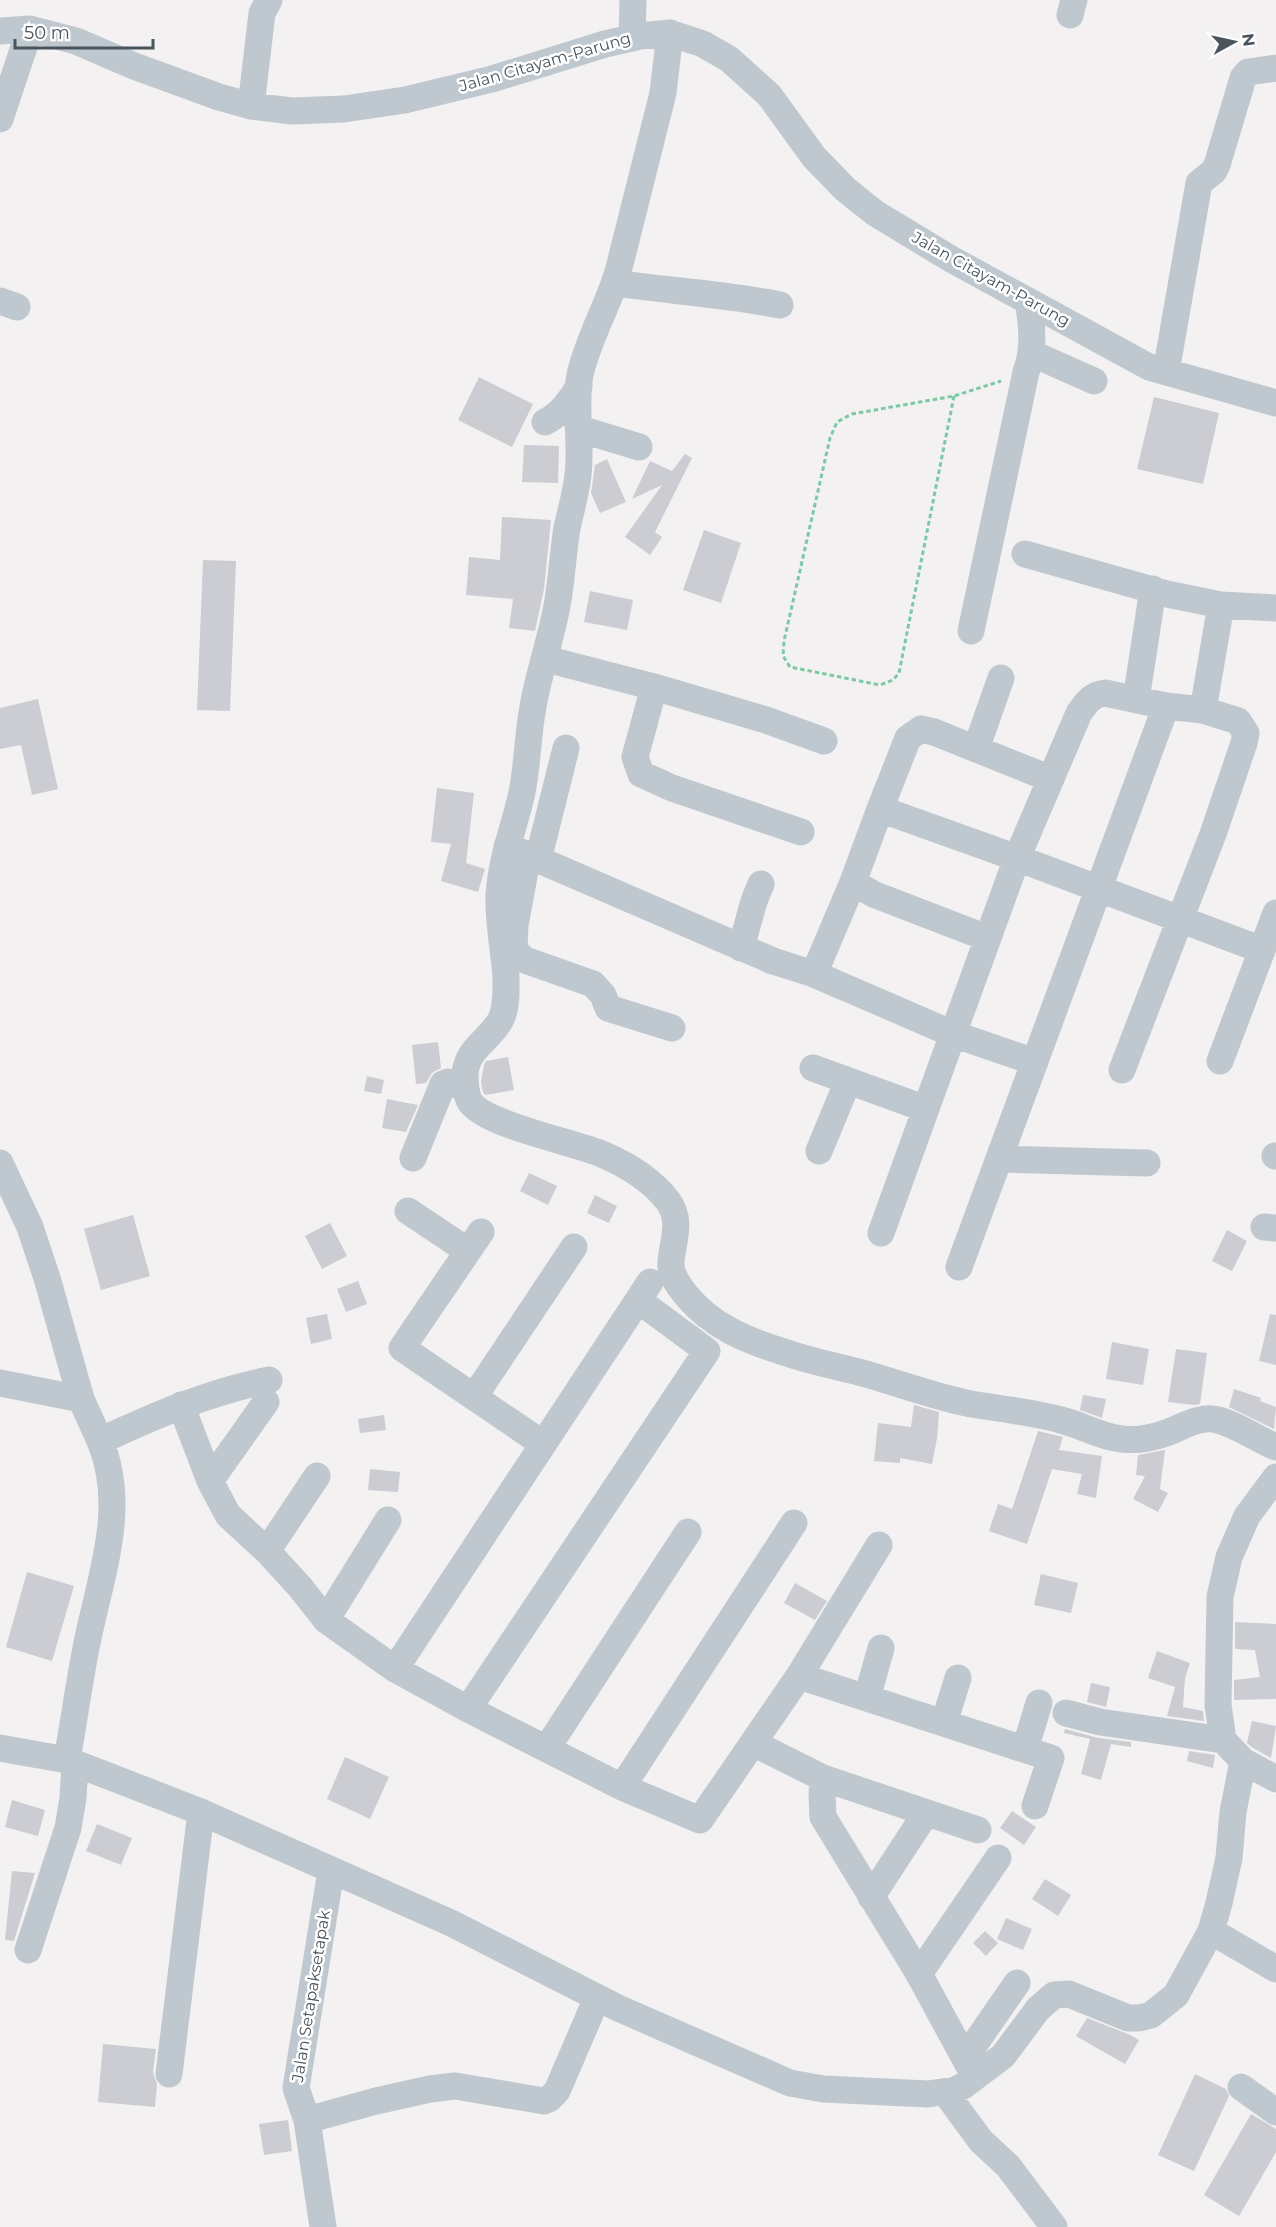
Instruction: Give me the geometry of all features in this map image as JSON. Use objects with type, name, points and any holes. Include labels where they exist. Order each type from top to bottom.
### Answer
[{"type":"street","points":[[251,106],[262,13],[269,0]]},
{"type":"street","points":[[632,38],[633,0]]},
{"type":"street","points":[[0,119],[30,29]]},
{"type":"street","name":"Jalan Citayam-Parung","points":[[0,31],[30,29],[76,41],[134,66],[251,106],[292,111],[345,109],[405,100],[492,79],[605,44],[670,33],[703,44],[729,59],[769,95],[814,157],[845,189],[875,213],[951,259],[1149,367],[1276,403]]},
{"type":"street","points":[[670,33],[663,93],[615,283],[600,323],[591,338],[579,386],[578,476],[567,530],[557,604],[546,659],[532,709],[524,854],[514,950],[525,960],[593,984],[603,995],[608,1008],[672,1028]]},
{"type":"street","points":[[1166,372],[1199,183],[1214,171],[1217,165],[1244,78],[1248,72],[1276,68]]},
{"type":"street","points":[[615,283],[662,290],[707,292],[780,305]]},
{"type":"street","points":[[971,631],[1028,363],[1032,328],[1028,301]]},
{"type":"street","points":[[1028,363],[1094,381]]},
{"type":"street","points":[[544,422],[560,412],[579,386]]},
{"type":"street","points":[[580,429],[639,447]]},
{"type":"street","points":[[1025,554],[1221,605],[1276,608]]},
{"type":"street","points":[[1136,700],[1153,589]]},
{"type":"street","points":[[1203,710],[1221,605]]},
{"type":"street","points":[[546,659],[654,687],[766,720],[824,741]]},
{"type":"street","points":[[976,748],[1001,678]]},
{"type":"street","points":[[654,687],[635,757],[641,774],[672,788],[801,832]]},
{"type":"street","points":[[881,1233],[1017,858],[1079,713],[1095,694],[1105,693],[1166,706],[1203,710],[1238,721],[1246,733],[1241,758],[1122,1070]]},
{"type":"street","points":[[959,1267],[1166,706]]},
{"type":"street","points":[[814,974],[908,738],[921,729],[1051,778]]},
{"type":"street","points":[[566,748],[524,854],[499,898],[506,975],[504,1007],[497,1025],[469,1056],[465,1088],[467,1097],[474,1108],[500,1122],[602,1154],[644,1177],[666,1198],[672,1208],[676,1225],[676,1240],[671,1262],[672,1272],[678,1284],[703,1314],[720,1327],[746,1339],[789,1354],[867,1374],[921,1392],[971,1404],[1060,1420],[1107,1437],[1127,1440],[1143,1439],[1199,1420],[1213,1419],[1276,1448]]},
{"type":"street","points":[[880,809],[1262,950]]},
{"type":"street","points":[[524,854],[741,948],[814,974],[953,1034],[1035,1062]]},
{"type":"street","points":[[852,882],[873,894],[987,938]]},
{"type":"street","points":[[741,948],[761,884]]},
{"type":"street","points":[[1220,1061],[1276,913]]},
{"type":"street","points":[[813,1068],[926,1109]]},
{"type":"street","points":[[819,1151],[848,1081]]},
{"type":"street","points":[[412,1158],[443,1084],[448,1082],[465,1088]]},
{"type":"street","points":[[999,1159],[1147,1163]]},
{"type":"street","points":[[2,1174],[30,1227],[47,1278],[81,1399],[100,1441],[110,1471],[112,1510],[106,1565],[87,1642],[71,1762],[73,1798],[68,1828],[28,1950]]},
{"type":"street","points":[[408,1211],[475,1241],[402,1348],[543,1444]]},
{"type":"street","points":[[474,1396],[574,1247]]},
{"type":"street","points":[[395,1669],[644,1291],[707,1351],[468,1709]]},
{"type":"street","points":[[0,1383],[81,1399]]},
{"type":"street","points":[[100,1441],[163,1411],[222,1390],[268,1391],[210,1481]]},
{"type":"street","points":[[181,1406],[210,1481],[228,1515],[267,1551],[326,1620],[395,1669],[468,1709],[622,1787],[700,1820],[799,1676],[879,1545]]},
{"type":"street","points":[[267,1551],[317,1476]]},
{"type":"street","points":[[1223,1740],[1218,1705],[1220,1608],[1228,1557],[1247,1516],[1276,1477]]},
{"type":"street","points":[[326,1620],[388,1520]]},
{"type":"street","points":[[622,1787],[794,1523]]},
{"type":"street","points":[[547,1748],[688,1532]]},
{"type":"street","points":[[867,1698],[881,1648]]},
{"type":"street","points":[[799,1676],[1051,1758],[1035,1806]]},
{"type":"street","points":[[944,1723],[958,1678]]},
{"type":"street","points":[[1025,1749],[1039,1703]]},
{"type":"street","points":[[1066,1713],[1100,1722],[1223,1740],[1244,1761],[1276,1779]]},
{"type":"street","points":[[753,1743],[823,1778],[978,1830]]},
{"type":"street","points":[[0,1748],[71,1762],[201,1812],[451,1923],[597,1998],[744,2064],[790,2082],[807,2087],[833,2090],[928,2094],[963,2086],[1003,2056],[1038,2009],[1054,1995],[1069,1994],[1128,2018],[1151,2015],[1176,1995],[1211,1931],[1230,1858],[1233,1812],[1244,1761]]},
{"type":"street","points":[[823,1778],[824,1817],[920,1974],[968,2063],[1017,1983]]},
{"type":"street","points":[[169,2073],[201,1812]]},
{"type":"street","points":[[871,1897],[926,1813]]},
{"type":"street","points":[[920,1974],[998,1858]]},
{"type":"street","name":"Jalan Setapaksetapak","points":[[322,2227],[308,2120],[296,2088],[331,1871]]},
{"type":"street","points":[[1211,1931],[1276,1970]]},
{"type":"street","points":[[308,2120],[376,2100],[455,2086],[544,2101],[549,2099],[557,2091],[597,1998]]},
{"type":"street","points":[[1241,2087],[1276,2112]]},
{"type":"street","points":[[945,2091],[981,2141],[1008,2166],[1054,2227]]},
{"type":"path","points":[[954,396],[898,673],[893,681],[880,685],[790,667],[783,656],[784,641],[830,438],[837,422],[852,414],[954,396],[1028,363]]},
{"type":"building","points":[[479,377],[533,404],[512,447],[458,420]]},
{"type":"building","points":[[1154,397],[1219,413],[1203,484],[1137,469]]},
{"type":"building","points":[[524,445],[559,446],[558,483],[522,482]]},
{"type":"building","points":[[685,454],[692,458],[655,532],[662,537],[650,555],[625,537],[662,485],[632,499],[650,461],[672,471]]},
{"type":"building","points":[[607,459],[626,502],[600,513],[591,493],[595,465]]},
{"type":"building","points":[[502,517],[551,520],[544,589],[535,631],[509,628],[513,599],[466,595],[469,557],[500,560]]},
{"type":"building","points":[[704,530],[741,543],[721,603],[683,590]]},
{"type":"building","points":[[203,560],[236,561],[230,711],[197,710]]},
{"type":"building","points":[[590,591],[633,600],[627,630],[584,622]]},
{"type":"building","points":[[38,699],[58,789],[32,795],[21,745],[0,749],[0,708]]},
{"type":"building","points":[[437,788],[474,793],[466,863],[485,869],[478,892],[441,881],[451,844],[431,842]]},
{"type":"building","points":[[438,1042],[441,1068],[432,1073],[426,1083],[416,1084],[412,1045]]},
{"type":"building","points":[[508,1057],[514,1090],[485,1095],[481,1082],[486,1061]]},
{"type":"building","points":[[367,1076],[384,1080],[381,1094],[364,1091]]},
{"type":"building","points":[[387,1099],[418,1105],[406,1132],[382,1128]]},
{"type":"building","points":[[529,1173],[557,1186],[548,1205],[520,1191]]},
{"type":"building","points":[[595,1195],[617,1206],[609,1223],[587,1213]]},
{"type":"building","points":[[133,1215],[150,1276],[101,1290],[84,1229]]},
{"type":"building","points":[[330,1223],[347,1256],[322,1269],[305,1236]]},
{"type":"building","points":[[1227,1230],[1247,1241],[1232,1271],[1212,1261]]},
{"type":"building","points":[[358,1281],[367,1304],[346,1312],[337,1289]]},
{"type":"building","points":[[327,1314],[332,1339],[311,1344],[306,1318]]},
{"type":"building","points":[[1270,1314],[1276,1315],[1276,1365],[1259,1361]]},
{"type":"building","points":[[1112,1342],[1149,1349],[1143,1385],[1106,1379]]},
{"type":"building","points":[[1176,1349],[1207,1353],[1200,1404],[1168,1402]]},
{"type":"building","points":[[1234,1389],[1261,1398],[1260,1401],[1276,1407],[1274,1429],[1229,1407]]},
{"type":"building","points":[[1083,1395],[1106,1399],[1102,1418],[1080,1410]]},
{"type":"building","points":[[914,1405],[939,1412],[932,1464],[900,1458],[900,1463],[874,1461],[878,1423],[911,1427]]},
{"type":"building","points":[[384,1415],[386,1430],[360,1433],[358,1419]]},
{"type":"building","points":[[1038,1431],[1063,1437],[1059,1450],[1102,1456],[1096,1498],[1077,1494],[1082,1474],[1052,1469],[1027,1544],[989,1531],[998,1504],[1012,1509]]},
{"type":"building","points":[[1165,1450],[1160,1489],[1168,1493],[1158,1512],[1133,1499],[1145,1476],[1136,1475],[1138,1455]]},
{"type":"building","points":[[370,1469],[400,1472],[398,1492],[368,1490]]},
{"type":"building","points":[[27,1572],[74,1586],[52,1661],[6,1647]]},
{"type":"building","points":[[1041,1574],[1078,1583],[1071,1613],[1034,1605]]},
{"type":"building","points":[[795,1583],[827,1601],[815,1620],[784,1603]]},
{"type":"building","points":[[1235,1622],[1276,1624],[1276,1699],[1234,1700],[1234,1680],[1260,1677],[1255,1650],[1235,1649]]},
{"type":"building","points":[[1157,1651],[1190,1663],[1185,1678],[1183,1707],[1203,1711],[1204,1721],[1167,1716],[1175,1687],[1148,1678]]},
{"type":"building","points":[[1091,1683],[1110,1687],[1106,1707],[1087,1702]]},
{"type":"building","points":[[1252,1721],[1276,1726],[1271,1758],[1247,1743]]},
{"type":"building","points":[[1065,1729],[1098,1738],[1131,1742],[1131,1747],[1111,1744],[1101,1780],[1081,1774],[1090,1739],[1064,1733]]},
{"type":"building","points":[[1189,1751],[1215,1755],[1213,1768],[1187,1761]]},
{"type":"building","points":[[345,1757],[389,1777],[370,1819],[327,1799]]},
{"type":"building","points":[[12,1800],[45,1810],[38,1836],[5,1827]]},
{"type":"building","points":[[1012,1811],[1036,1827],[1024,1845],[1000,1828]]},
{"type":"building","points":[[97,1824],[132,1838],[121,1865],[86,1851]]},
{"type":"building","points":[[12,1871],[35,1873],[14,1941],[5,1940]]},
{"type":"building","points":[[1045,1879],[1071,1895],[1058,1916],[1032,1899]]},
{"type":"building","points":[[1006,1918],[1032,1929],[1023,1950],[997,1939]]},
{"type":"building","points":[[985,1931],[998,1943],[986,1956],[973,1943]]},
{"type":"building","points":[[1087,2018],[1139,2040],[1125,2064],[1076,2036]]},
{"type":"building","points":[[103,2044],[156,2049],[153,2072],[157,2084],[155,2107],[98,2102]]},
{"type":"building","points":[[1195,2074],[1226,2089],[1229,2096],[1194,2171],[1158,2155]]},
{"type":"building","points":[[1251,2114],[1276,2129],[1276,2152],[1239,2216],[1204,2195]]},
{"type":"building","points":[[288,2120],[292,2151],[264,2155],[259,2124]]}]
